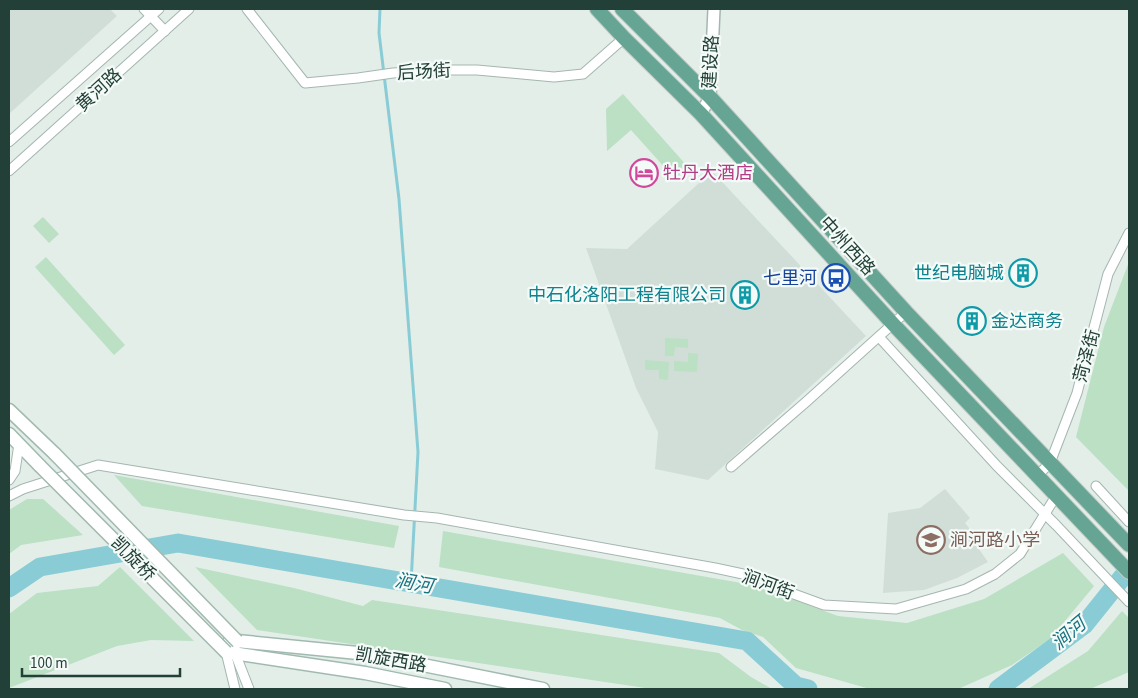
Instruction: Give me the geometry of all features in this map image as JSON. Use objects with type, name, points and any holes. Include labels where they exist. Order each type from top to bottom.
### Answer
[{"type":"main road","name":"中州西路","points":[[598,9],[624,38],[701,114],[893,324],[1129,572]]},
{"type":"main road","name":"中州西路","points":[[622,9],[714,100],[906,312],[1129,545]]},
{"type":"main road","name":"凯旋桥","points":[[9,410],[55,454],[232,645]]},
{"type":"main road","name":"凯旋桥","points":[[9,434],[40,466],[232,645]]},
{"type":"main road","name":"凯旋西路","points":[[232,645],[445,689]]},
{"type":"main road","name":"凯旋西路","points":[[232,645],[368,654],[543,689]]},
{"type":"street","name":"黄河路","points":[[9,142],[148,12],[159,9]]},
{"type":"street","name":"黄河路","points":[[9,171],[189,9]]},
{"type":"street","name":"后场街","points":[[248,9],[305,83],[393,73],[460,70],[554,77],[583,74],[624,38]]},
{"type":"street","name":"建设路","points":[[714,9],[714,100]]},
{"type":"street","name":"建设路","points":[[701,114],[714,100],[722,9]]},
{"type":"street","points":[[148,12],[165,31]]},
{"type":"street","name":"菏泽街","points":[[1037,476],[1050,463],[1077,393],[1108,274],[1129,233]]},
{"type":"street","points":[[731,467],[906,312]]},
{"type":"street","points":[[878,337],[997,466],[1045,513],[1129,602]]},
{"type":"street","points":[[9,480],[15,471],[18,444]]},
{"type":"street","name":"涧河街","points":[[9,496],[23,489],[98,465],[404,516],[437,518],[715,568],[757,577],[791,593],[824,605],[896,609],[966,589],[995,574],[1020,554],[1056,496]]},
{"type":"street","points":[[1096,486],[1129,522]]},
{"type":"street","points":[[232,645],[235,689]]},
{"type":"street","points":[[232,645],[250,689]]},
{"type":"shaded area","points":[[9,9],[110,9],[117,16],[9,114]]},
{"type":"shaded area","points":[[712,171],[866,336],[708,480],[655,469],[658,432],[636,388],[586,248],[627,249]]},
{"type":"shaded area","name":"涧河路小学","points":[[945,489],[970,518],[965,523],[978,539],[974,542],[988,562],[957,578],[924,590],[883,593],[888,513],[920,508]]},
{"type":"green space","points":[[623,94],[688,167],[675,179],[631,130],[607,151],[606,109]]},
{"type":"green space","points":[[43,217],[59,234],[49,243],[33,226]]},
{"type":"green space","points":[[46,257],[125,345],[114,355],[35,267]]},
{"type":"green space","points":[[1129,262],[1129,491],[1076,437],[1104,327]]},
{"type":"green space","points":[[665,338],[688,339],[688,348],[675,347],[674,356],[665,356]]},
{"type":"green space","points":[[688,353],[698,354],[697,372],[674,371],[674,361],[688,362]]},
{"type":"green space","points":[[645,360],[669,362],[668,380],[659,379],[659,370],[645,370]]},
{"type":"green space","points":[[114,475],[399,526],[394,548],[142,506]]},
{"type":"green space","points":[[27,499],[43,499],[83,535],[21,545],[9,554],[9,510]]},
{"type":"green space","points":[[443,531],[753,585],[838,616],[907,623],[984,599],[1063,553],[1094,586],[1050,639],[1012,665],[958,689],[870,689],[796,668],[763,637],[742,630],[720,618],[439,567]]},
{"type":"green space","points":[[120,567],[194,641],[151,640],[117,646],[9,688],[9,614],[37,593],[98,586]]},
{"type":"green space","points":[[195,567],[294,588],[363,606],[372,600],[719,653],[751,677],[772,689],[652,689],[257,630]]},
{"type":"green space","points":[[1122,611],[1129,618],[1129,672],[1090,689],[1028,689],[1088,651]]},
{"type":"waterway","points":[[380,9],[379,33],[399,199],[418,452],[411,583]]},
{"type":"waterway","name":"涧河","points":[[9,588],[40,567],[178,543],[747,641],[796,686],[808,689]]},
{"type":"waterway","name":"涧河","points":[[998,689],[1084,625],[1129,569]]},
{"type":"place","name":"牡丹大酒店","points":[[644,173]]},
{"type":"place","name":"世纪电脑城","points":[[1023,273]]},
{"type":"place","name":"七里河","points":[[836,278]]},
{"type":"place","name":"中石化洛阳工程有限公司","points":[[745,295]]},
{"type":"place","name":"金达商务","points":[[972,321]]},
{"type":"place","name":"涧河路小学","points":[[931,540]]}]
